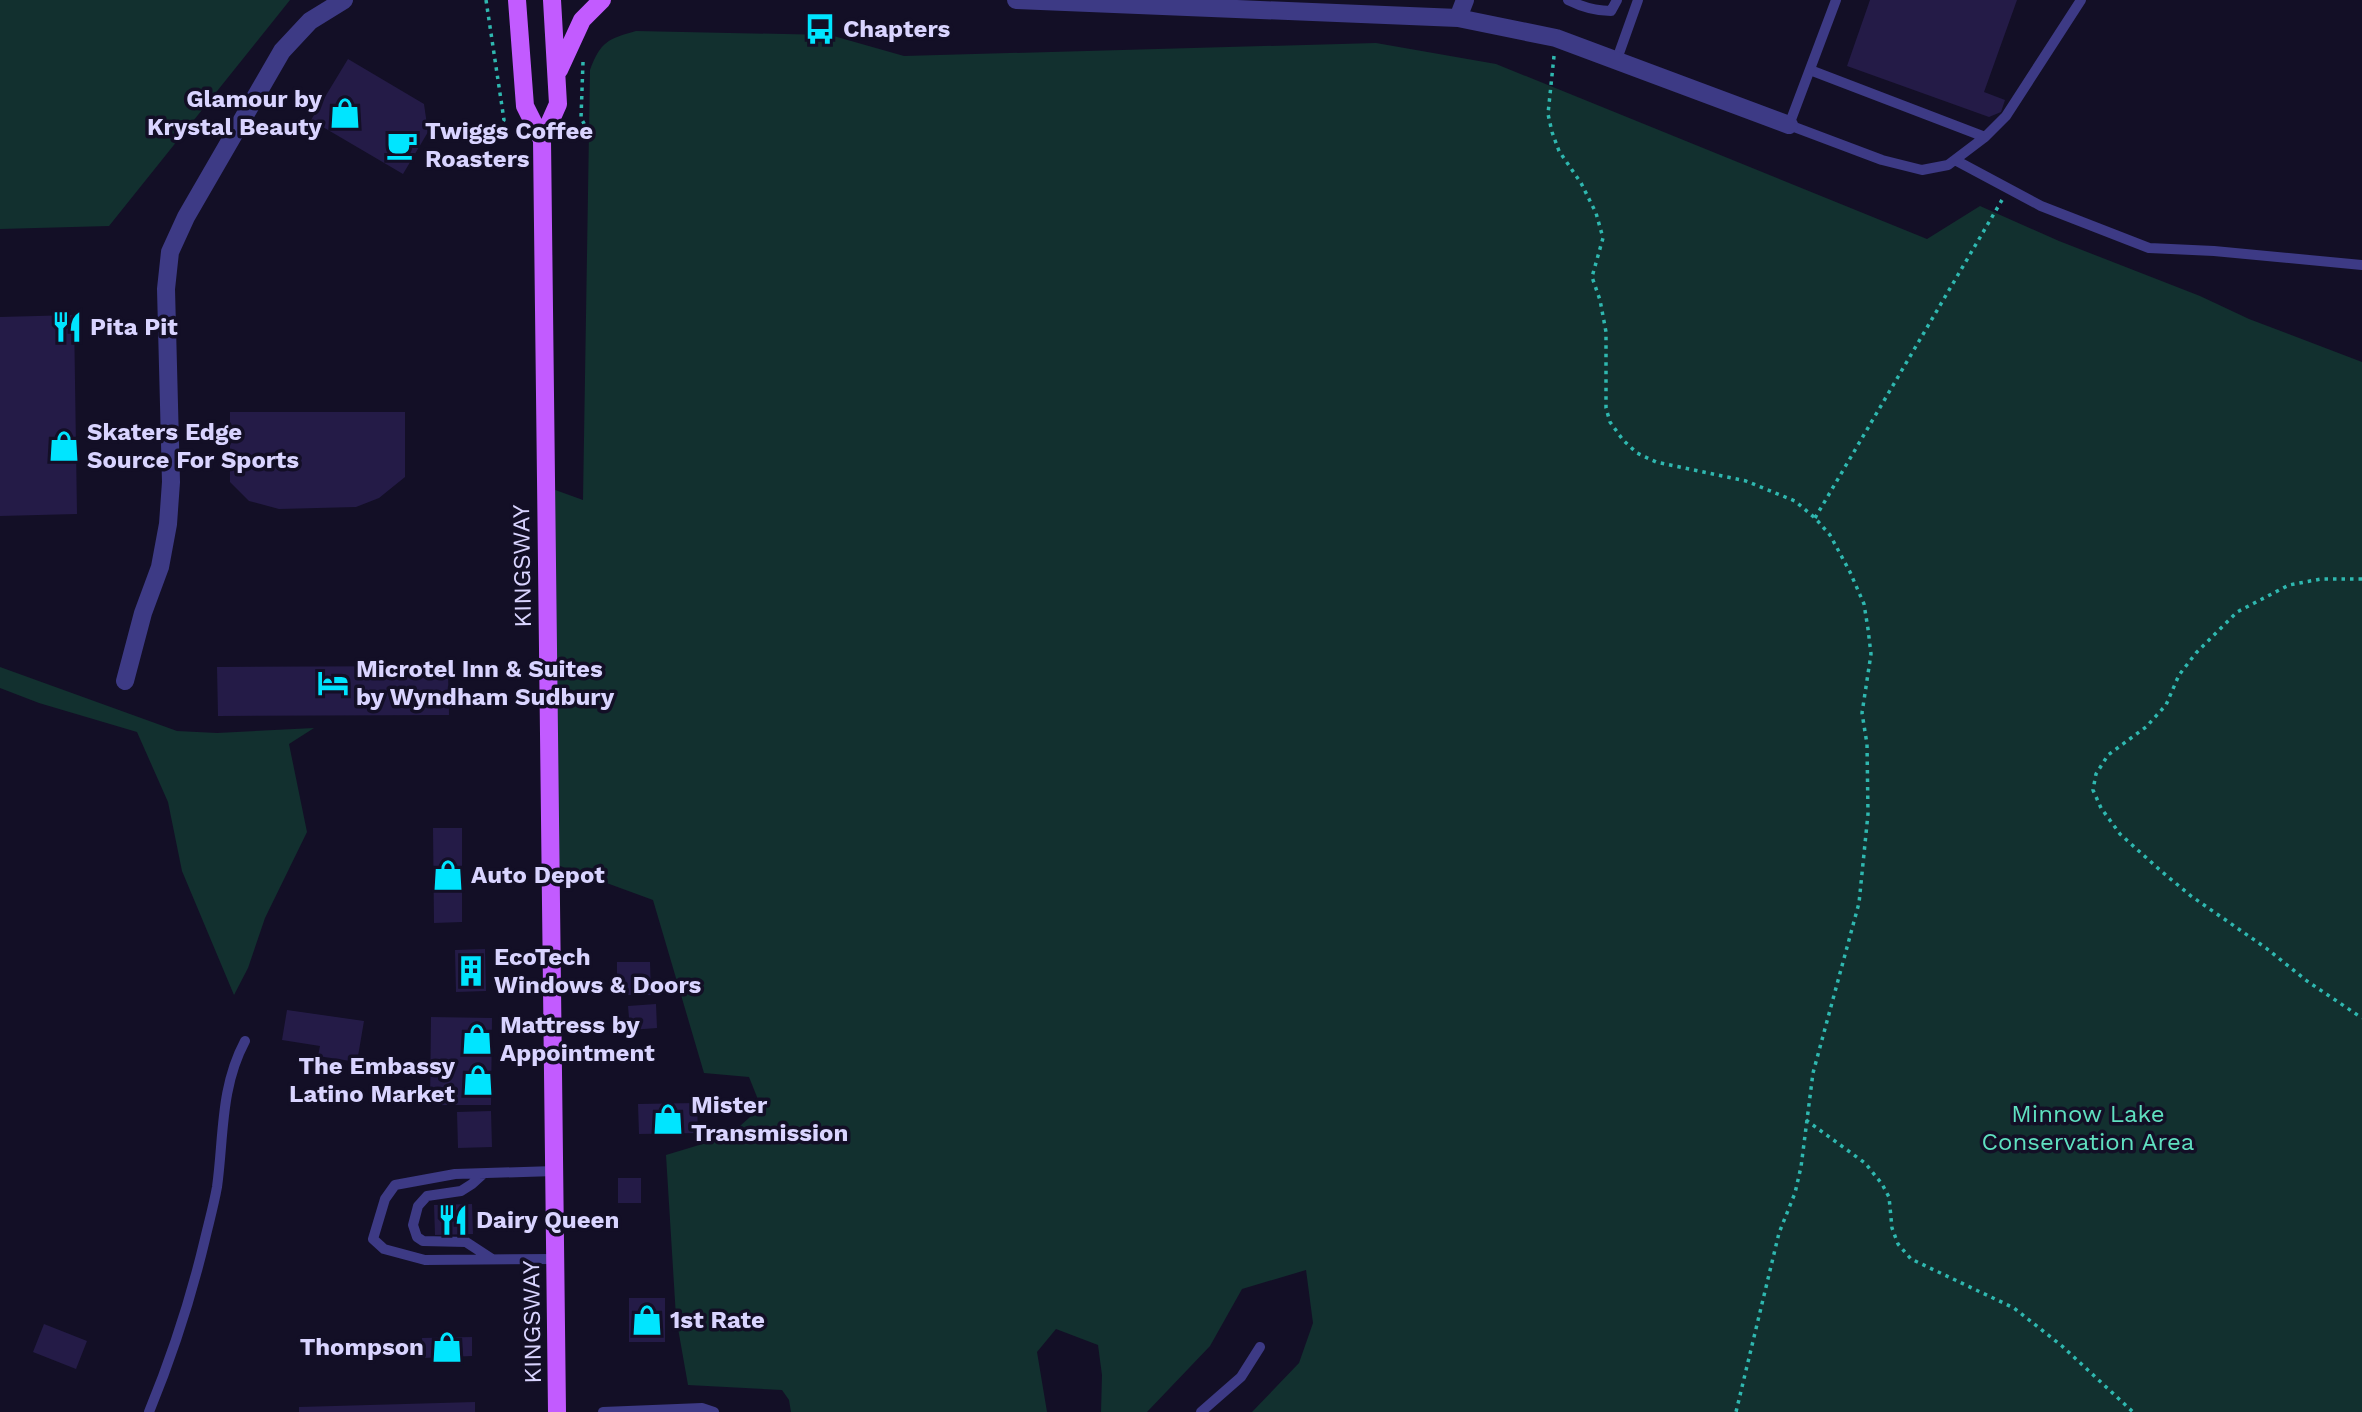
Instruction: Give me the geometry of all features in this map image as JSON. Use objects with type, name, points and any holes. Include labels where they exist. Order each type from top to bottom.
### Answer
[{"type":"main road","name":"KINGSWAY","points":[[517,0],[525,106],[542,140]]},
{"type":"main road","name":"KINGSWAY","points":[[552,0],[558,104],[542,140],[557,1412]]},
{"type":"main road","points":[[557,74],[582,20],[602,0]]},
{"type":"street","points":[[125,681],[160,567],[168,524],[171,482],[166,289],[170,252],[186,217],[282,51],[310,21],[344,0]]},
{"type":"street","points":[[1016,0],[1458,18],[1556,38],[1789,125]]},
{"type":"street","points":[[1458,18],[1465,0]]},
{"type":"lane","points":[[1568,0],[1579,6],[1602,11],[1611,10],[1618,0]]},
{"type":"lane","points":[[1617,60],[1638,0]]},
{"type":"lane","points":[[1836,0],[1789,125],[1882,160],[1922,170],[1948,165],[1985,137],[2006,116],[2081,0]]},
{"type":"lane","points":[[1810,70],[1985,137]]},
{"type":"lane","points":[[1955,160],[2041,206],[2149,248],[2362,265]]},
{"type":"lane","points":[[149,1412],[167,1367],[197,1272],[217,1188],[222,1112],[238,1054],[245,1041]]},
{"type":"lane","points":[[555,1171],[455,1174],[395,1185],[385,1199],[373,1239],[384,1249],[425,1260],[556,1259]]},
{"type":"lane","points":[[482,1174],[461,1191],[427,1196],[418,1206],[413,1225],[416,1237],[423,1241],[466,1242],[493,1259]]},
{"type":"lane","points":[[1201,1412],[1241,1377],[1260,1347]]},
{"type":"lane","points":[[603,1412],[702,1408],[714,1412]]},
{"type":"path","points":[[486,0],[503,120],[496,131]]},
{"type":"path","points":[[1556,38],[1548,114],[1552,132],[1559,151],[1591,203],[1603,238],[1592,276],[1606,332],[1606,408],[1610,422],[1637,453],[1656,461],[1746,481],[1795,501],[1815,518],[1830,535],[1864,604],[1871,654],[1862,713],[1867,744],[1868,814],[1859,903],[1813,1073],[1801,1167],[1795,1192],[1779,1233],[1736,1412]]},
{"type":"path","points":[[1815,518],[2009,189]]},
{"type":"path","points":[[2362,579],[2321,579],[2289,585],[2237,612],[2196,653],[2179,675],[2166,705],[2147,727],[2108,755],[2096,774],[2093,790],[2101,808],[2120,834],[2161,871],[2307,981],[2362,1018]]},
{"type":"path","points":[[1805,1120],[1865,1163],[1882,1184],[1889,1197],[1892,1228],[1898,1244],[1911,1259],[2014,1308],[2062,1346],[2133,1412]]},
{"type":"green space","points":[[0,0],[290,0],[109,226],[0,229]]},
{"type":"green space","name":"Minnow Lake Conservation Area","points":[[636,31],[830,35],[904,56],[1376,43],[1496,64],[1927,239],[1980,206],[2059,241],[2200,296],[2249,319],[2362,362],[2362,1412],[1252,1412],[1299,1363],[1313,1323],[1306,1270],[1242,1289],[1210,1346],[1147,1412],[1101,1412],[1102,1375],[1098,1345],[1056,1329],[1037,1352],[1047,1412],[791,1412],[789,1400],[782,1390],[688,1385],[676,1317],[666,1155],[729,1136],[761,1107],[749,1077],[704,1073],[653,900],[552,863],[547,487],[583,500],[590,70],[602,47],[619,36]]},
{"type":"green space","points":[[0,667],[177,731],[217,733],[314,728],[289,744],[307,832],[265,918],[248,968],[234,995],[182,871],[168,802],[137,732],[39,703],[0,688]]},
{"type":"building","points":[[1870,0],[2017,0],[1984,92],[2005,100],[2001,112],[1989,117],[1847,66]]},
{"type":"building","points":[[348,59],[424,104],[428,132],[403,174],[311,120]]},
{"type":"building","points":[[74,315],[77,514],[0,516],[0,317]]},
{"type":"building","points":[[230,412],[405,412],[405,477],[379,498],[356,507],[279,509],[249,501],[230,482]]},
{"type":"building","points":[[438,666],[438,672],[448,672],[449,715],[218,716],[217,667]]},
{"type":"building","name":"Auto Depot","points":[[433,828],[462,828],[462,922],[434,923]]},
{"type":"building","name":"EcoTech Windows & Doors","points":[[485,949],[486,991],[456,992],[455,950]]},
{"type":"building","points":[[617,962],[650,962],[651,995],[617,995]]},
{"type":"building","points":[[656,1004],[657,1028],[630,1030],[628,1006]]},
{"type":"building","points":[[287,1010],[364,1021],[357,1062],[318,1056],[320,1046],[282,1040]]},
{"type":"building","points":[[431,1017],[492,1018],[491,1105],[430,1105]]},
{"type":"building","name":"Mister Transmission","points":[[697,1103],[698,1133],[639,1134],[638,1104]]},
{"type":"building","points":[[491,1111],[492,1147],[458,1148],[457,1112]]},
{"type":"building","points":[[618,1178],[641,1178],[641,1203],[618,1203]]},
{"type":"building","name":"Dairy Queen","points":[[472,1204],[473,1234],[435,1235],[434,1205]]},
{"type":"building","name":"1st Rate","points":[[629,1298],[665,1298],[665,1342],[629,1342]]},
{"type":"building","points":[[44,1324],[87,1341],[76,1369],[33,1352]]},
{"type":"building","name":"Thompson","points":[[472,1337],[472,1356],[423,1358],[422,1338]]},
{"type":"building","points":[[475,1402],[475,1412],[299,1412],[299,1407]]},
{"type":"place","name":"Chapters","points":[[820,29]]},
{"type":"place","name":"Glamour by Krystal Beauty","points":[[345,113]]},
{"type":"place","name":"Twiggs Coffee Roasters","points":[[402,145]]},
{"type":"place","name":"Pita Pit","points":[[67,327]]},
{"type":"place","name":"Skaters Edge Source For Sports","points":[[64,446]]},
{"type":"place","name":"Microtel Inn & Suites by Wyndham Sudbury","points":[[333,683]]},
{"type":"place","name":"Auto Depot","points":[[448,875]]},
{"type":"place","name":"EcoTech Windows & Doors","points":[[471,971]]},
{"type":"place","name":"Mattress by Appointment","points":[[477,1039]]},
{"type":"place","name":"The Embassy Latino Market","points":[[478,1080]]},
{"type":"place","name":"Mister Transmission","points":[[668,1119]]},
{"type":"place","name":"Dairy Queen","points":[[453,1220]]},
{"type":"place","name":"1st Rate","points":[[647,1320]]},
{"type":"place","name":"Thompson","points":[[447,1347]]}]
